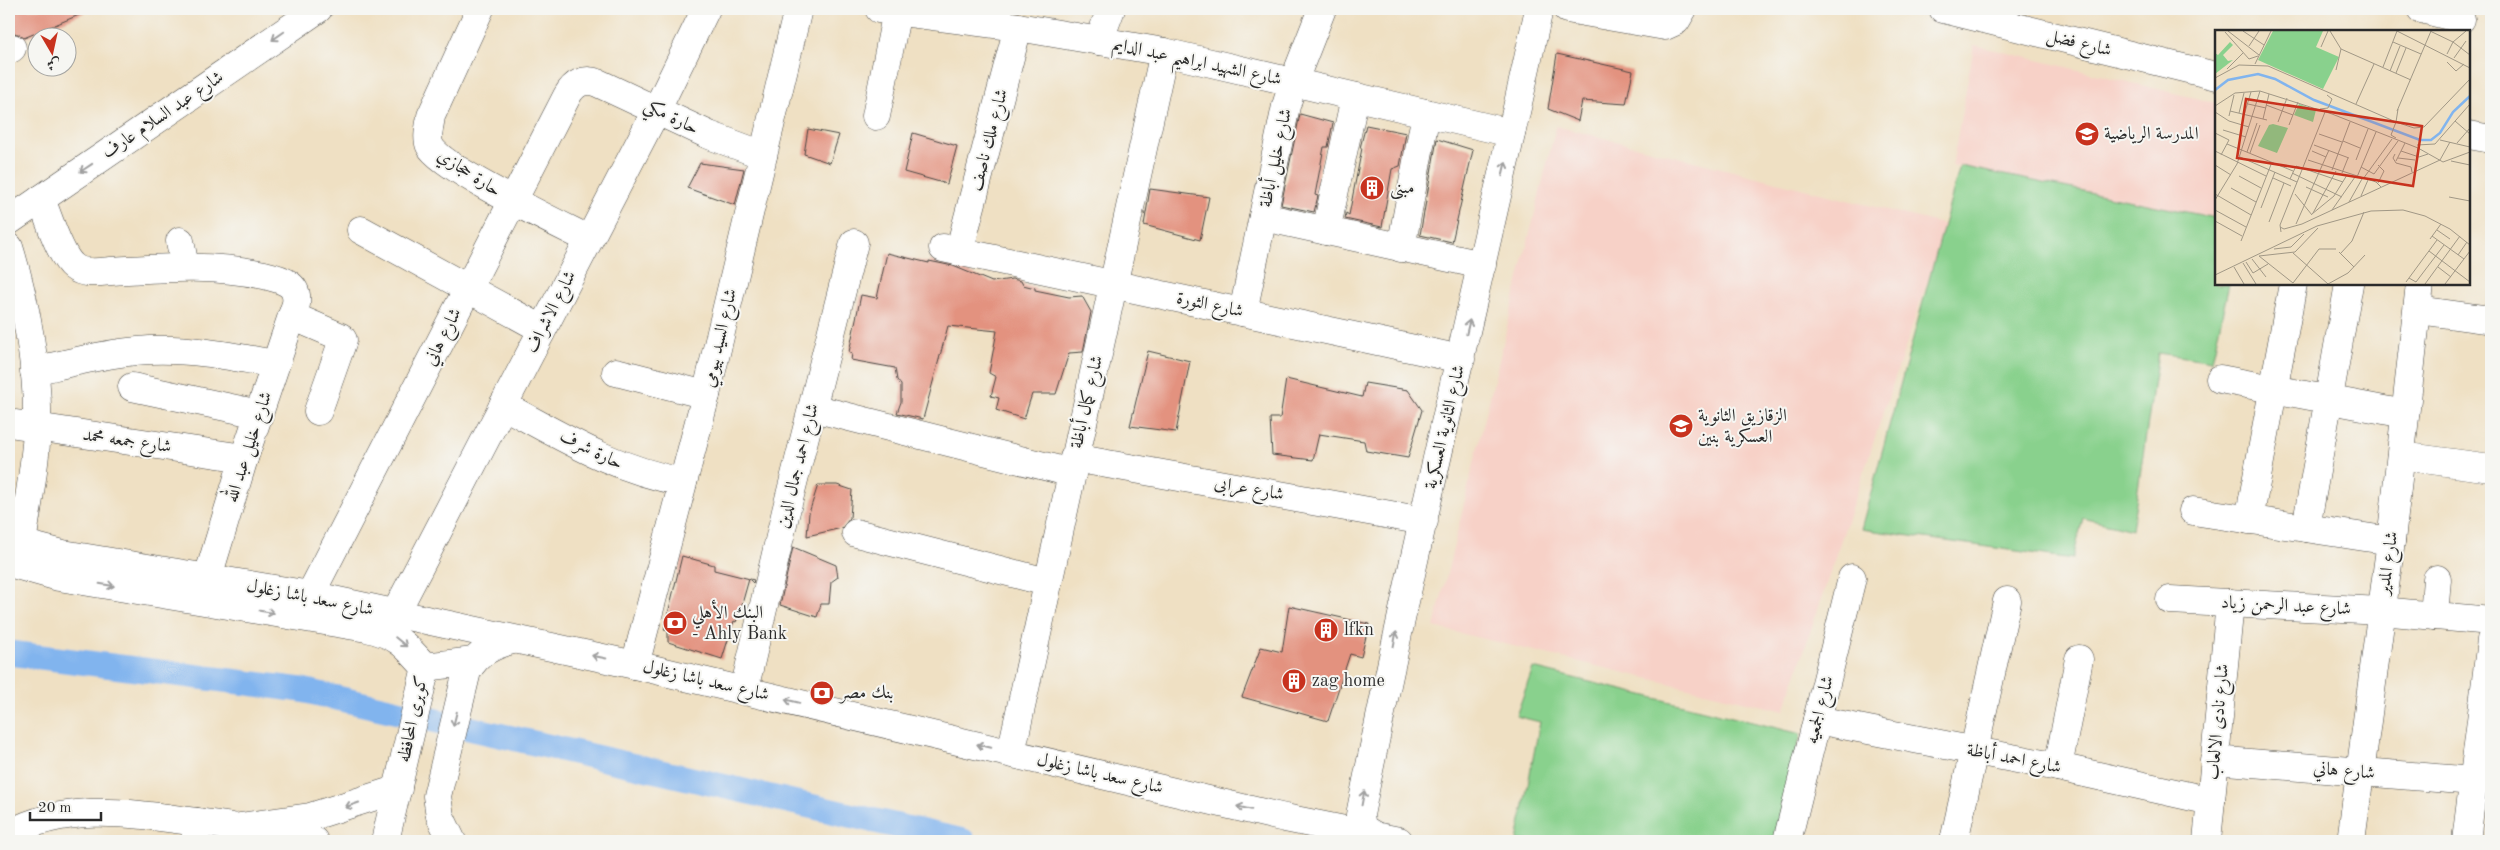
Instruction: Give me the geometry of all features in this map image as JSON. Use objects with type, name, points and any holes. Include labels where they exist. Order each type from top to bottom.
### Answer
[{"type":"main road","name":"شارع عبد السلام عارف","points":[[9,221],[318,9]]},
{"type":"main road","name":"حارة حجازي","points":[[480,9],[431,116],[428,133],[430,146],[441,158],[513,201],[588,239]]},
{"type":"main road","name":"شارع الاشراف","points":[[394,614],[657,109],[706,9]]},
{"type":"main road","name":"شارع السيد بيومي","points":[[635,665],[706,395],[798,9]]},
{"type":"main road","points":[[1099,41],[1110,9]]},
{"type":"main road","name":"شارع خليل أباظة","points":[[1243,312],[1293,83],[1322,9]]},
{"type":"main road","name":"شارع الثانوية العسكرية","points":[[1388,839],[1362,828],[1360,815],[1397,628],[1424,521],[1539,9]]},
{"type":"main road","points":[[1567,9],[1665,26],[1676,20],[1683,9]]},
{"type":"main road","name":"شارع فضل","points":[[1943,9],[2003,17],[2215,76]]},
{"type":"main road","points":[[2421,9],[2461,20]]},
{"type":"main road","points":[[876,116],[888,10]]},
{"type":"main road","name":"شارع الشهيد ابراهيم عبد الدايم","points":[[888,10],[941,13],[1164,52],[1511,133]]},
{"type":"main road","name":"شارع ملك ناصف","points":[[951,250],[1018,27]]},
{"type":"main road","name":"شارع كمال أباظة","points":[[1011,752],[1164,52]]},
{"type":"main road","name":"حارة مكي","points":[[580,82],[593,81],[657,109],[709,135],[763,155]]},
{"type":"main road","name":"شارع هاني","points":[[310,595],[567,96],[580,82]]},
{"type":"main road","points":[[1326,231],[1355,97]]},
{"type":"main road","points":[[1401,248],[1426,114]]},
{"type":"main road","points":[[2470,135],[2491,139]]},
{"type":"main road","name":"شارع خليل عبد الله","points":[[41,199],[67,260],[75,268],[89,273],[182,254],[215,267],[245,271],[289,283],[294,288],[297,296],[292,316],[244,458],[207,580]]},
{"type":"main road","points":[[1263,217],[1482,265]]},
{"type":"main road","points":[[361,230],[542,329]]},
{"type":"main road","name":"شارع احمد جمال الدين","points":[[744,690],[786,511],[854,242]]},
{"type":"main road","points":[[9,247],[21,292],[34,370],[37,428],[13,549],[59,577]]},
{"type":"main road","name":"شارع الثورة","points":[[951,250],[1461,359]]},
{"type":"main road","points":[[2249,520],[2293,285]]},
{"type":"main road","points":[[2306,528],[2349,285]]},
{"type":"main road","name":"شارع المدير","points":[[2351,841],[2391,541],[2420,285]]},
{"type":"main road","points":[[2418,310],[2491,320]]},
{"type":"main road","points":[[292,316],[341,337],[348,330],[318,411]]},
{"type":"main road","points":[[34,370],[120,352],[152,350],[229,356],[275,364]]},
{"type":"main road","points":[[616,372],[706,395]]},
{"type":"main road","points":[[2220,379],[2405,414]]},
{"type":"main road","points":[[132,387],[259,414]]},
{"type":"main road","name":"حارة شرف","points":[[503,405],[599,456],[654,477],[683,482]]},
{"type":"main road","name":"شارع عرابى","points":[[813,408],[1073,466],[1424,521]]},
{"type":"main road","name":"شارع جمعه محمد","points":[[9,423],[244,458]]},
{"type":"main road","points":[[2401,456],[2491,468]]},
{"type":"main road","points":[[2193,511],[2391,541]]},
{"type":"main road","points":[[856,533],[1047,582]]},
{"type":"main road","name":"شارع سعد باشا زغلول","points":[[13,549],[63,554],[207,580],[310,595],[635,665],[1285,818],[1388,839]]},
{"type":"main road","points":[[9,573],[59,577]]},
{"type":"main road","name":"شارع سعد باشا زغلول","points":[[59,577],[367,628]]},
{"type":"main road","name":"شارع الجمعيه","points":[[1787,841],[1852,578]]},
{"type":"main road","points":[[2434,616],[2437,579]]},
{"type":"main road","name":"شارع عبد الرحمن زياد","points":[[2170,600],[2381,611],[2491,621]]},
{"type":"main road","points":[[1954,841],[2006,601]]},
{"type":"main road","name":"شارع نادى الالعاب","points":[[2207,841],[2230,603]]},
{"type":"main road","name":"كوبرى المحافظه","points":[[367,628],[385,632],[402,641],[425,669],[385,841]]},
{"type":"main road","points":[[452,841],[440,816],[437,796],[470,666],[485,651],[513,640]]},
{"type":"main road","points":[[2466,841],[2491,640]]},
{"type":"main road","points":[[2058,767],[2079,659]]},
{"type":"main road","points":[[425,669],[470,666]]},
{"type":"main road","name":"شارع احمد أباظة","points":[[1817,720],[2058,767],[2211,801]]},
{"type":"main road","name":"شارع هاني","points":[[2214,760],[2474,781]]},
{"type":"main road","points":[[9,834],[47,820],[82,813],[118,812],[196,831],[240,827],[310,817],[398,787]]},
{"type":"main road","points":[[1285,818],[1316,841]]},
{"type":"main road","points":[[240,827],[314,841]]},
{"type":"shaded area","name":"المدرسة الرياضية","points":[[1974,45],[2215,103],[2215,218],[1952,166]]},
{"type":"shaded area","name":"الزقازيق الثانوية العسكرية بنين","points":[[1556,126],[1946,225],[1784,711],[1434,627]]},
{"type":"green space","points":[[1960,166],[2215,218],[2215,285],[2229,285],[2212,361],[2158,353],[2132,530],[2083,518],[2073,559],[1861,529]]},
{"type":"green space","points":[[1533,668],[1801,734],[1775,841],[1517,841],[1540,722],[1516,716]]},
{"type":"building","points":[[9,9],[93,9],[48,28],[28,28],[28,36],[24,38],[18,34],[9,33]]},
{"type":"building","points":[[1557,54],[1633,71],[1626,104],[1582,101],[1578,121],[1548,109]]},
{"type":"building","points":[[1300,114],[1333,123],[1328,147],[1324,147],[1315,195],[1318,196],[1314,212],[1281,205]]},
{"type":"building","name":"مبنى","points":[[1366,125],[1406,133],[1400,166],[1392,169],[1382,227],[1345,219],[1346,213],[1349,215],[1362,148],[1360,148]]},
{"type":"building","points":[[808,129],[839,135],[830,163],[804,154]]},
{"type":"building","points":[[913,133],[957,146],[947,184],[904,172]]},
{"type":"building","name":"مبنى","points":[[1437,139],[1473,150],[1452,242],[1420,235]]},
{"type":"building","points":[[700,163],[744,169],[735,205],[687,188]]},
{"type":"building","points":[[1150,189],[1209,197],[1200,240],[1144,225]]},
{"type":"building","points":[[887,253],[929,263],[929,261],[953,266],[992,282],[1012,279],[1021,281],[1023,285],[1035,288],[1035,290],[1069,297],[1082,296],[1091,312],[1083,352],[1069,353],[1056,394],[1032,394],[1024,419],[996,410],[999,398],[991,396],[996,377],[989,373],[997,331],[948,326],[923,419],[897,413],[901,402],[901,385],[897,380],[895,368],[851,360],[852,354],[849,352],[861,295],[877,298]]},
{"type":"building","points":[[1148,351],[1190,361],[1176,432],[1130,426]]},
{"type":"building","points":[[1286,379],[1362,397],[1365,383],[1408,390],[1422,410],[1408,458],[1366,451],[1364,441],[1319,434],[1313,460],[1272,455],[1270,418],[1280,418]]},
{"type":"building","points":[[818,485],[837,485],[852,490],[850,518],[842,528],[807,536],[809,513]]},
{"type":"building","points":[[793,547],[836,565],[838,577],[831,582],[829,604],[821,604],[817,617],[780,605]]},
{"type":"building","points":[[682,556],[714,565],[714,570],[754,580],[753,583],[749,579],[740,611],[736,622],[734,621],[722,659],[668,642],[668,631],[664,630]]},
{"type":"building","points":[[1289,606],[1369,624],[1361,657],[1350,654],[1328,721],[1242,697],[1261,647],[1282,652]]},
{"type":"waterway","points":[[9,653],[302,690],[963,841]]},
{"type":"place","name":"المدرسة الرياضية","points":[[2087,134]]},
{"type":"place","name":"مبنى","points":[[1372,188]]},
{"type":"place","name":"الزقازيق الثانوية العسكرية بنين","points":[[1681,426]]},
{"type":"place","name":"البنك الأهلي - Ahly Bank","points":[[675,623]]},
{"type":"place","name":"lfkn","points":[[1326,630]]},
{"type":"place","name":"zag home","points":[[1294,681]]},
{"type":"place","name":"بنك مصر","points":[[822,693]]}]
